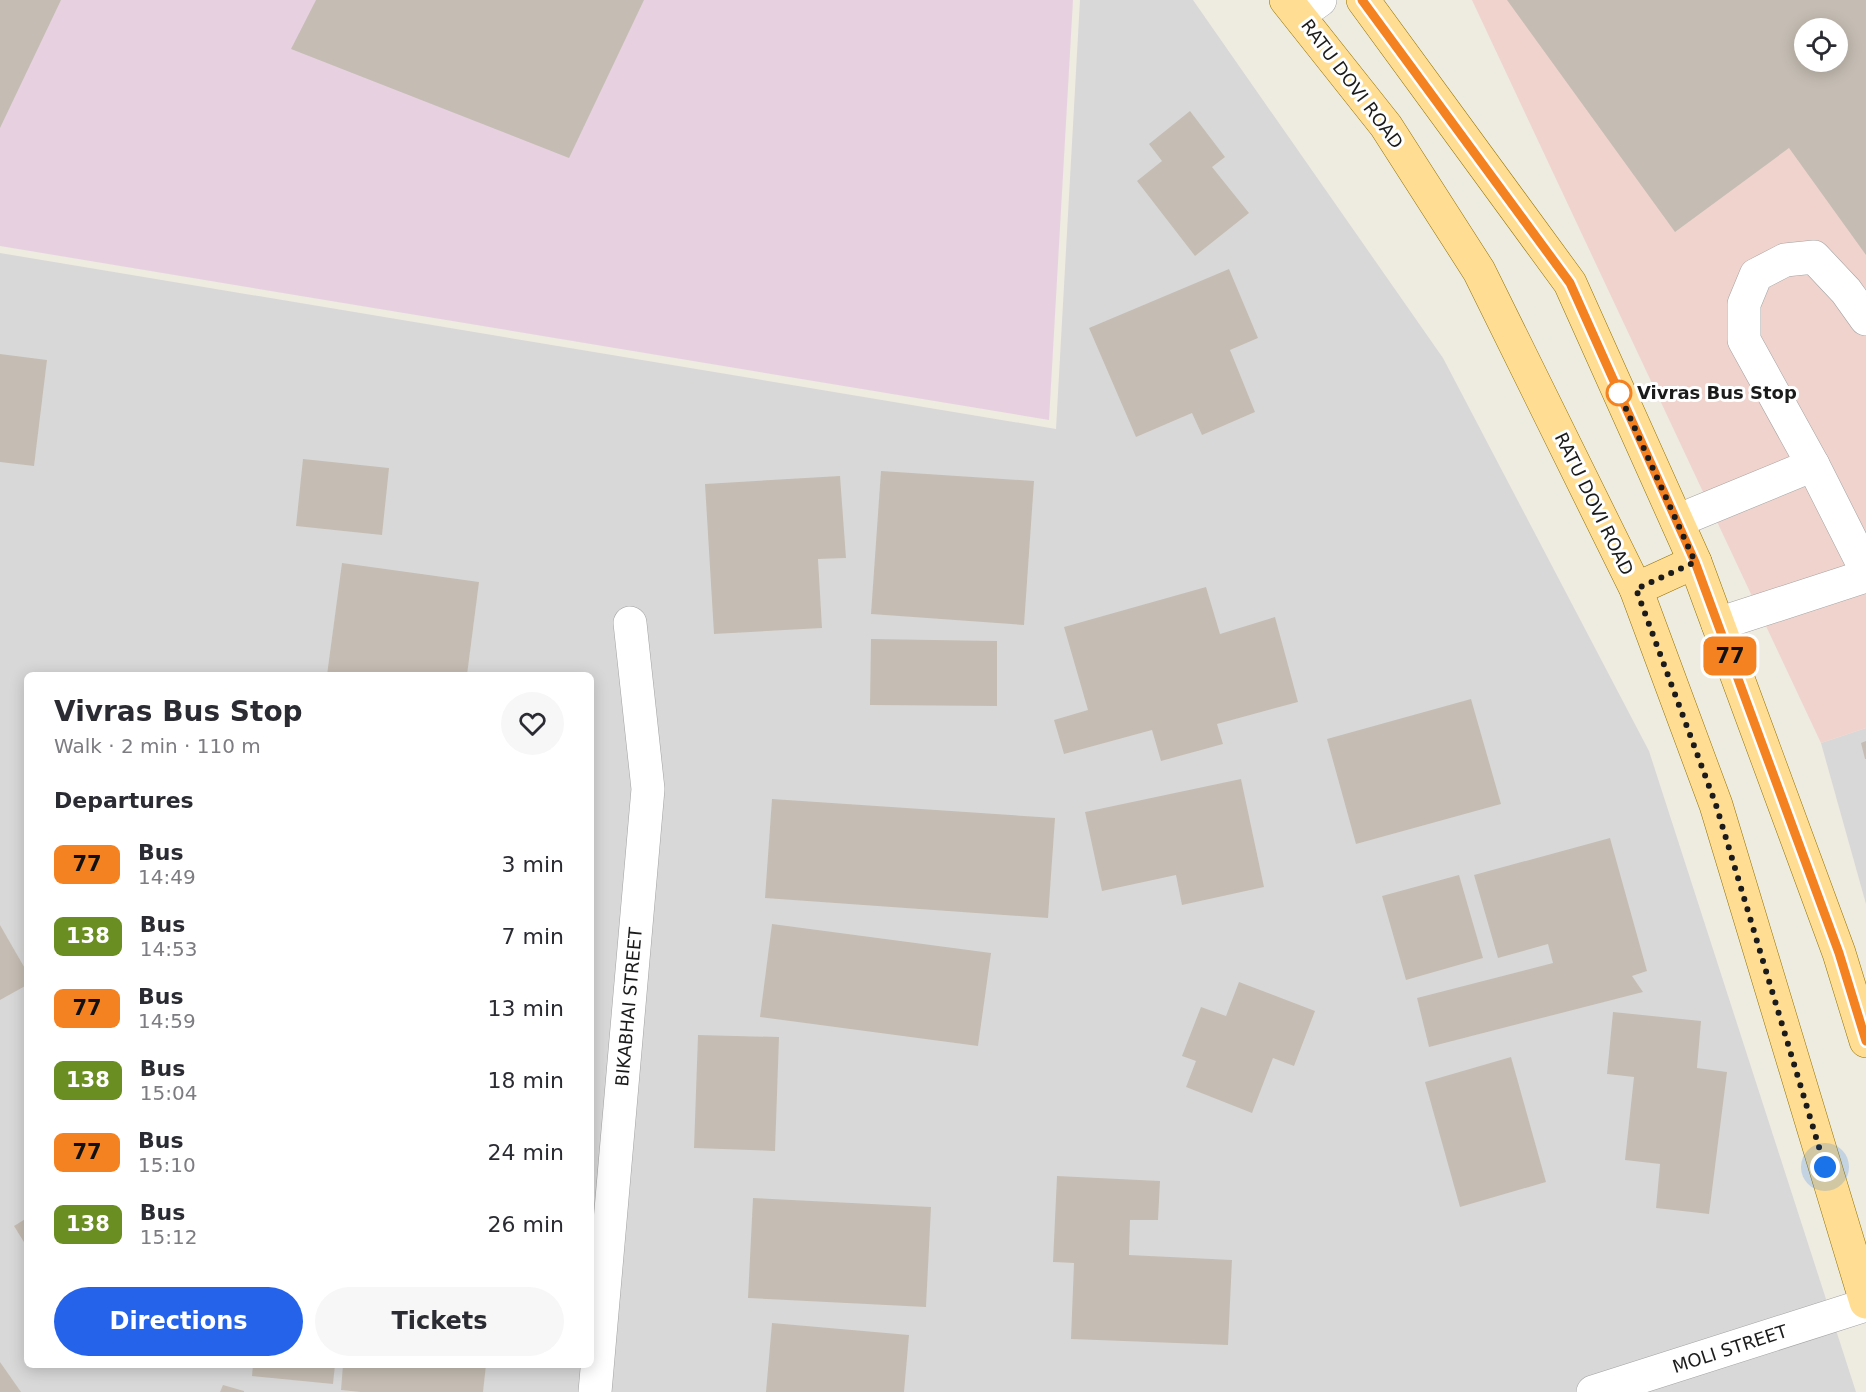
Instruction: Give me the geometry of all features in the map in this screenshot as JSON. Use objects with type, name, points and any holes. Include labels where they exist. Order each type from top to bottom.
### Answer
[{"type":"main road","points":[[1362,0],[1570,283],[1695,562],[1839,953],[1866,1041]]},
{"type":"main road","name":"RATU DOVI ROAD","points":[[1302,5],[1386,126],[1479,271],[1636,589],[1716,805],[1866,1304]]},
{"type":"main road","points":[[1636,589],[1695,562]]},
{"type":"street","points":[[1866,319],[1846,291],[1814,257],[1785,260],[1756,275],[1744,304],[1744,340],[1813,465],[1866,570]]},
{"type":"street","points":[[1677,521],[1813,465]]},
{"type":"street","points":[[1718,624],[1866,576]]},
{"type":"street","name":"BIKABHAI STREET","points":[[595,1392],[648,789],[630,623]]},
{"type":"street","name":"MOLI STREET","points":[[1593,1392],[1866,1304]]},
{"type":"shaded area","points":[[0,0],[1073,0],[1049,420],[0,246]]},
{"type":"shaded area","points":[[1080,0],[1193,0],[1443,358],[1649,751],[1856,1392],[0,1392],[0,253],[1056,429]]},
{"type":"shaded area","points":[[1472,0],[1866,0],[1866,728],[1821,743]]},
{"type":"shaded area","points":[[1866,728],[1866,904],[1821,743]]},
{"type":"building","points":[[0,0],[61,0],[0,128]]},
{"type":"building","points":[[316,0],[644,0],[569,158],[291,49]]},
{"type":"building","points":[[1507,0],[1866,0],[1866,255],[1789,148],[1675,232]]},
{"type":"building","points":[[1190,111],[1225,157],[1212,167],[1249,213],[1195,256],[1137,181],[1162,161],[1149,144]]},
{"type":"building","points":[[1229,269],[1258,338],[1230,350],[1255,412],[1202,435],[1192,413],[1136,437],[1089,328]]},
{"type":"building","points":[[0,354],[47,360],[34,466],[0,462]]},
{"type":"building","points":[[303,459],[389,468],[382,535],[296,526]]},
{"type":"building","points":[[881,471],[1034,481],[1024,625],[871,614]]},
{"type":"building","points":[[840,476],[846,558],[818,559],[822,628],[714,634],[705,484]]},
{"type":"building","points":[[342,563],[479,582],[467,672],[327,672]]},
{"type":"building","points":[[1206,587],[1220,634],[1275,617],[1298,702],[1217,724],[1223,744],[1161,761],[1152,730],[1064,754],[1054,720],[1088,710],[1064,627]]},
{"type":"building","points":[[871,639],[997,641],[997,706],[870,705]]},
{"type":"building","points":[[1471,699],[1501,804],[1356,844],[1327,739]]},
{"type":"building","points":[[1866,741],[1866,759],[1865,759],[1861,743]]},
{"type":"building","points":[[1241,779],[1264,887],[1182,905],[1176,875],[1102,891],[1085,812]]},
{"type":"building","points":[[772,799],[1055,818],[1048,918],[765,898]]},
{"type":"building","points":[[1610,838],[1647,971],[1632,976],[1643,992],[1429,1047],[1417,998],[1553,963],[1548,944],[1498,958],[1474,875]]},
{"type":"building","points":[[1459,875],[1483,958],[1406,980],[1382,896]]},
{"type":"building","points":[[772,924],[991,953],[978,1046],[760,1017]]},
{"type":"building","points":[[0,925],[24,967],[24,987],[0,1000]]},
{"type":"building","points":[[1239,982],[1315,1011],[1294,1066],[1273,1058],[1252,1113],[1186,1087],[1196,1061],[1182,1056],[1201,1007],[1226,1016]]},
{"type":"building","points":[[1613,1012],[1701,1021],[1697,1068],[1727,1072],[1709,1214],[1656,1208],[1660,1164],[1625,1160],[1634,1077],[1607,1074]]},
{"type":"building","points":[[698,1035],[779,1037],[775,1151],[694,1148]]},
{"type":"building","points":[[1511,1057],[1546,1182],[1460,1207],[1425,1082]]},
{"type":"building","points":[[1057,1176],[1160,1181],[1158,1220],[1130,1220],[1129,1255],[1232,1260],[1228,1345],[1071,1339],[1074,1263],[1053,1262]]},
{"type":"building","points":[[753,1198],[931,1207],[926,1307],[748,1298]]},
{"type":"building","points":[[24,1220],[24,1242],[14,1226]]},
{"type":"building","points":[[772,1323],[909,1335],[904,1392],[766,1392]]},
{"type":"building","points":[[0,1362],[21,1392],[0,1392]]},
{"type":"building","points":[[253,1368],[335,1368],[333,1384],[252,1376]]},
{"type":"building","points":[[343,1368],[486,1368],[483,1392],[341,1390]]},
{"type":"building","points":[[223,1385],[244,1391],[244,1392],[220,1392]]},
{"type":"bus line","name":"77","points":[[1362,0],[1570,283],[1695,562],[1839,953],[1866,1041]]},
{"type":"place","name":"Vivras Bus Stop","points":[[1619,393]]},
{"type":"route","points":[[1619,393],[1618,391],[1695,562],[1636,589],[1716,805],[1825,1167]]}]
